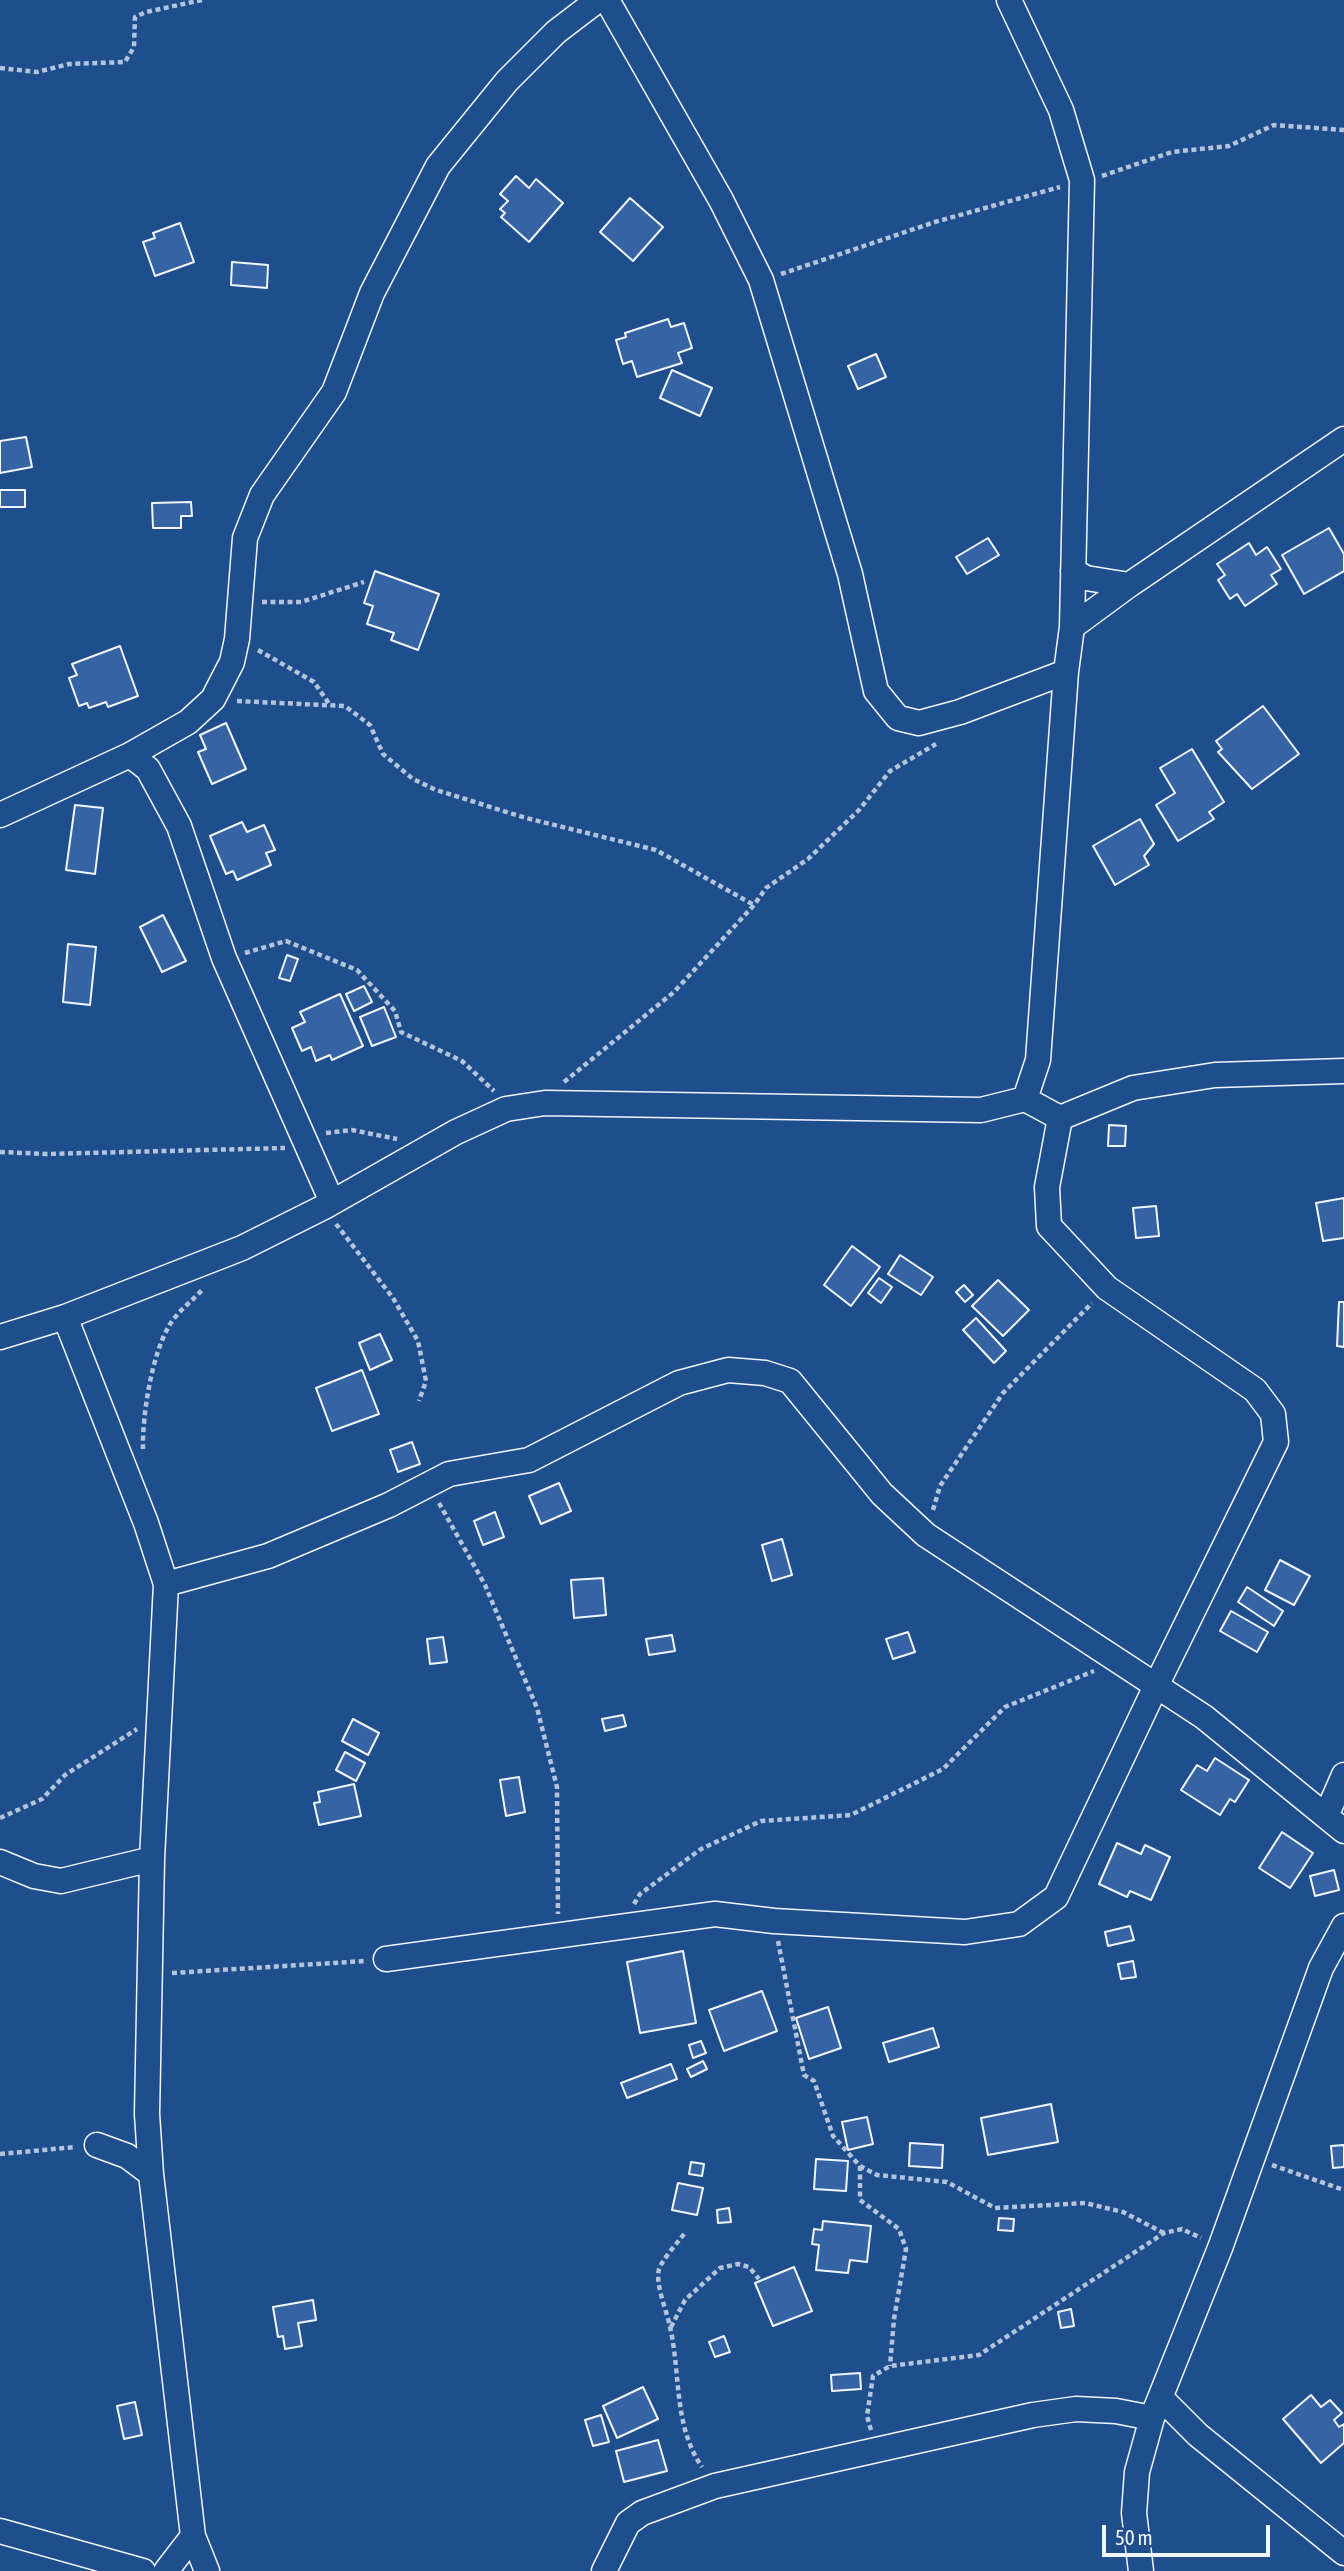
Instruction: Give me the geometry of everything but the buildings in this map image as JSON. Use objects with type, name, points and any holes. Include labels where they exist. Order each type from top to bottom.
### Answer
[{"type":"street","points":[[0,815],[130,755],[188,722],[213,699],[232,662],[237,639],[245,538],[262,495],[334,392],[372,293],[438,166],[507,80],[556,32],[598,0]]},
{"type":"street","points":[[607,0],[721,200],[761,280],[850,574],[876,691],[898,718],[919,723],[960,712],[1066,671]]},
{"type":"street","points":[[1009,0],[1061,110],[1082,180],[1072,627],[1066,671],[1038,1060],[1025,1099]]},
{"type":"street","points":[[1072,627],[1129,585],[1344,439]]},
{"type":"street","points":[[1073,571],[1086,578],[1129,585]]},
{"type":"street","points":[[130,755],[148,769],[178,827],[224,958],[307,1147],[328,1205]]},
{"type":"street","points":[[1060,1118],[1133,1088],[1214,1075],[1344,1071]]},
{"type":"street","points":[[0,1337],[65,1317],[242,1248],[328,1205],[456,1132],[506,1109],[545,1103],[981,1111],[1025,1099],[1060,1118]]},
{"type":"street","points":[[386,1959],[715,1914],[774,1921],[965,1932],[1019,1924],[1056,1897],[1276,1442],[1273,1414],[1255,1390],[1107,1289],[1049,1226],[1048,1187],[1060,1118]]},
{"type":"street","points":[[65,1317],[146,1523],[166,1584],[152,1858],[147,2114],[151,2174],[193,2536],[207,2571]]},
{"type":"street","points":[[166,1584],[268,1556],[389,1505],[449,1474],[529,1460],[679,1383],[728,1370],[765,1373],[790,1381],[882,1494],[926,1535],[1204,1717],[1335,1823],[1344,1775]]},
{"type":"street","points":[[0,1861],[34,1876],[61,1881],[152,1858]]},
{"type":"street","points":[[1142,2571],[1134,2513],[1137,2472],[1157,2408],[1220,2248],[1321,1968],[1344,1926]]},
{"type":"street","points":[[97,2145],[127,2156],[151,2174]]},
{"type":"street","points":[[604,2571],[628,2523],[642,2513],[715,2486],[1033,2415],[1076,2409],[1116,2412],[1157,2408],[1198,2435],[1343,2549]]},
{"type":"street","points":[[0,2531],[142,2571]]},
{"type":"street","points":[[166,2571],[193,2536]]},
{"type":"path","points":[[0,68],[37,72],[69,64],[125,62],[134,47],[135,18],[146,12],[202,0]]},
{"type":"path","points":[[761,280],[801,269],[935,222],[1096,178],[1172,152],[1229,146],[1274,125],[1344,130]]},
{"type":"path","points":[[240,602],[301,602],[364,582]]},
{"type":"path","points":[[237,639],[314,682],[331,706]]},
{"type":"path","points":[[213,699],[345,706],[370,725],[383,754],[413,779],[436,790],[526,818],[656,850],[754,905]]},
{"type":"path","points":[[545,1103],[569,1076],[674,992],[754,905],[766,888],[808,859],[859,810],[890,771],[934,745],[960,712]]},
{"type":"path","points":[[224,958],[286,941],[357,970],[395,1011],[401,1032],[462,1061],[490,1085],[506,1109]]},
{"type":"path","points":[[296,1125],[324,1134],[352,1130],[399,1139]]},
{"type":"path","points":[[0,1153],[307,1147]]},
{"type":"path","points":[[328,1205],[393,1298],[418,1341],[426,1381],[419,1401]]},
{"type":"path","points":[[143,1455],[142,1428],[159,1348],[170,1324],[206,1286]]},
{"type":"path","points":[[926,1535],[940,1486],[1003,1393],[1107,1289]]},
{"type":"path","points":[[429,1484],[485,1585],[537,1708],[557,1787],[558,1936]]},
{"type":"path","points":[[618,1928],[640,1894],[701,1849],[761,1821],[851,1815],[943,1769],[1005,1707],[1117,1661]]},
{"type":"path","points":[[0,1818],[42,1798],[65,1775],[135,1731],[139,1725]]},
{"type":"path","points":[[774,1921],[804,2075],[814,2081],[833,2136],[860,2166],[877,2175],[947,2182],[995,2208],[1085,2203],[1123,2212],[1164,2233]]},
{"type":"path","points":[[150,1975],[386,1959]]},
{"type":"path","points":[[1253,2158],[1344,2190]]},
{"type":"path","points":[[860,2166],[860,2200],[898,2229],[906,2249],[894,2319],[890,2366]]},
{"type":"path","points":[[876,2451],[867,2416],[873,2376],[890,2366],[979,2355],[1164,2233],[1182,2229],[1220,2248]]},
{"type":"path","points":[[684,2234],[659,2269],[661,2298],[671,2328],[680,2409],[694,2455],[715,2486]]},
{"type":"path","points":[[671,2328],[685,2300],[720,2268],[738,2264],[749,2267],[759,2279]]}]
